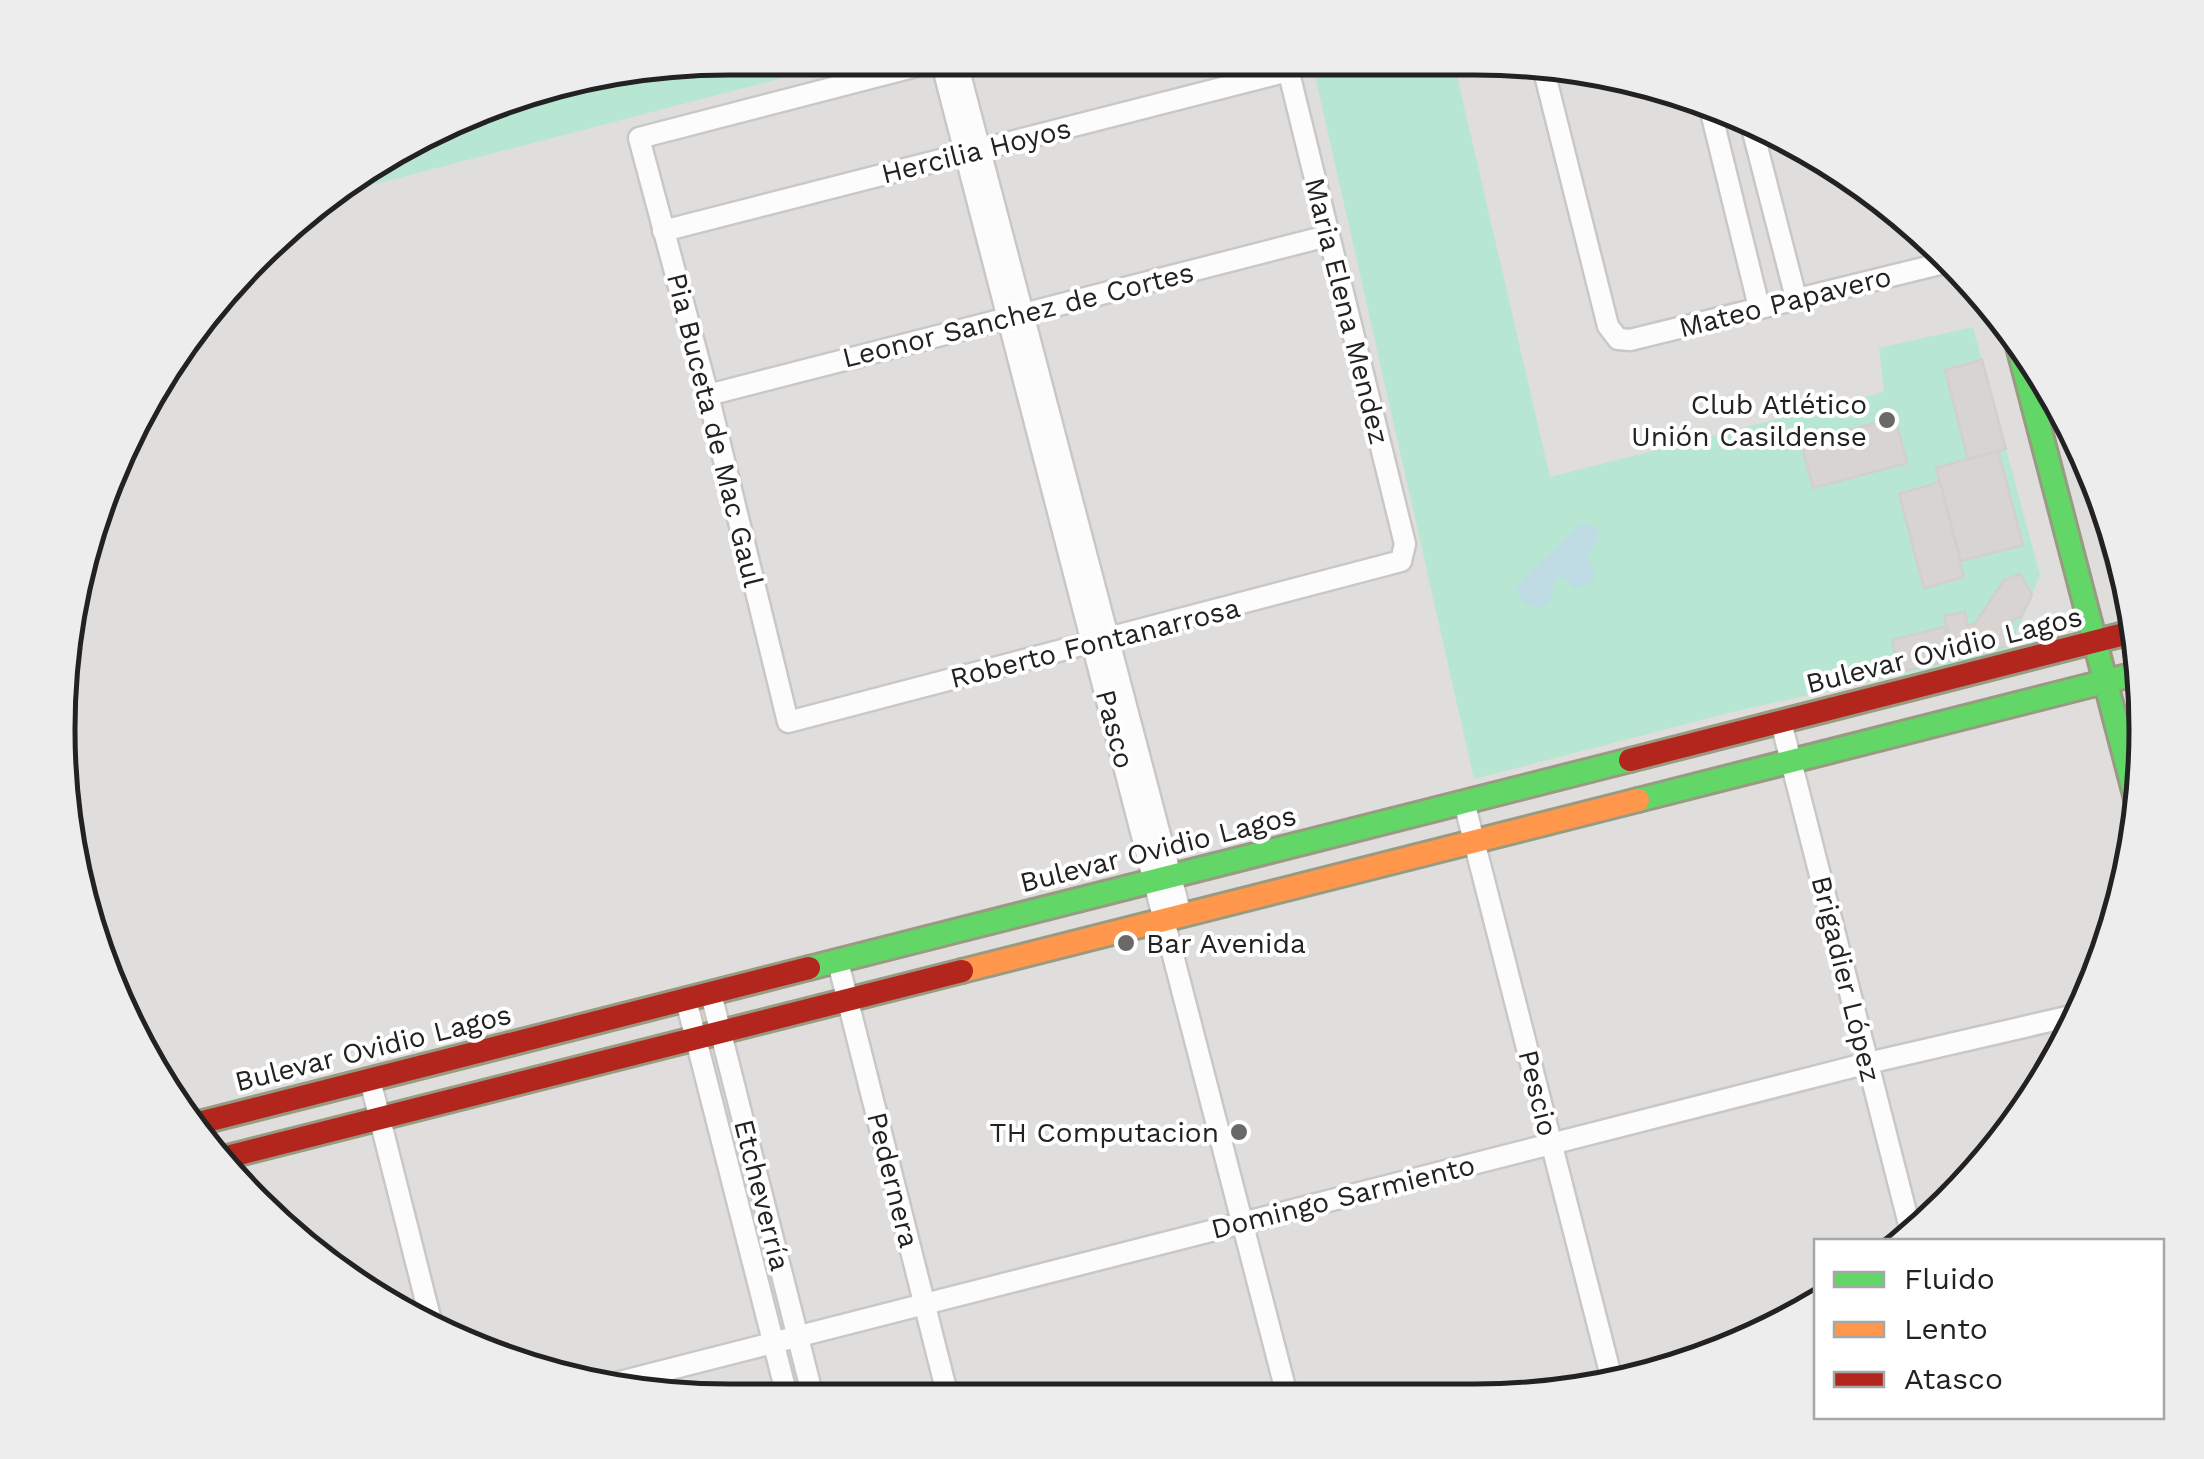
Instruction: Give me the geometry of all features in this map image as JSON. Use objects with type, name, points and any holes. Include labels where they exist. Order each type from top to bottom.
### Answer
[{"type":"main road","points":[[2028,380],[2128,768]]},
{"type":"main road","name":"Bulevar Ovidio Lagos","points":[[205,1121],[2122,636]]},
{"type":"main road","points":[[233,1156],[2127,676]]},
{"type":"street","name":"Pia Buceta de Mac Gaul","points":[[788,722],[708,395],[639,138],[881,75]]},
{"type":"street","name":"Pasco","points":[[948,75],[973,152],[1162,879],[1284,1384]]},
{"type":"street","name":"Pasco","points":[[959,75],[973,152]]},
{"type":"street","name":"Hercilia Hoyos","points":[[664,231],[1254,75]]},
{"type":"street","name":"Maria Elena Mendez","points":[[1289,75],[1405,544],[1401,561]]},
{"type":"street","name":"Mateo Papavero","points":[[1546,79],[1608,326],[1618,339],[1935,265]]},
{"type":"street","points":[[1713,121],[1759,307]]},
{"type":"street","points":[[1755,138],[1796,298]]},
{"type":"street","name":"Leonor Sanchez de Cortes","points":[[708,395],[1327,236]]},
{"type":"street","name":"Roberto Fontanarrosa","points":[[788,722],[1401,561]]},
{"type":"street","name":"Brigadier López","points":[[1781,722],[1908,1220]]},
{"type":"street","name":"Pescio","points":[[1464,802],[1609,1369]]},
{"type":"street","name":"Pedernera","points":[[838,962],[945,1384]]},
{"type":"street","name":"Etcheverría","points":[[711,994],[810,1384]]},
{"type":"street","name":"Etcheverría","points":[[686,1000],[784,1384]]},
{"type":"street","name":"Domingo Sarmiento","points":[[641,1377],[1868,1063],[2062,1018]]},
{"type":"street","points":[[370,1080],[428,1311]]},
{"type":"shaded area","points":[[730,75],[1517,76],[1644,97],[1725,125],[1802,163],[1873,210],[1967,298],[2041,402],[2062,440],[2094,519],[2107,560],[2123,644],[2128,687],[2128,772],[2107,899],[2062,1019],[1994,1128],[1937,1192],[1885,1239],[1814,1239],[1814,1289],[1764,1317],[1644,1362],[1517,1383],[687,1383],[560,1362],[479,1334],[402,1296],[331,1249],[267,1192],[210,1128],[142,1019],[110,940],[88,857],[76,772],[76,687],[97,560],[142,440],[185,366],[237,298],[298,237],[366,185],[440,142],[560,97],[644,81]]},
{"type":"green space","points":[[794,75],[363,187],[440,142],[560,97],[687,76]]},
{"type":"green space","name":"Club Atlético Unión Casildense","points":[[1315,75],[1457,75],[1550,477],[1884,392],[1879,348],[1973,327],[2040,575],[2008,652],[1740,710],[1474,779]]},
{"type":"water","points":[[1589,524],[1598,529],[1599,537],[1588,554],[1595,576],[1592,583],[1575,589],[1564,577],[1556,577],[1549,603],[1540,607],[1525,604],[1516,589],[1520,583],[1578,525]]},
{"type":"building","points":[[1982,360],[2006,449],[1968,459],[1945,370]]},
{"type":"building","points":[[1895,418],[1907,463],[1813,488],[1801,443]]},
{"type":"building","points":[[1998,451],[2023,545],[1961,561],[1936,468]]},
{"type":"building","points":[[1940,482],[1964,577],[1924,588],[1899,494]]},
{"type":"building","points":[[2020,574],[2032,595],[2021,617],[2013,619],[2007,646],[1956,659],[1944,616],[1965,612],[1967,625],[1975,624],[2004,580]]},
{"type":"building","points":[[1944,627],[1952,660],[1899,672],[1892,640]]},
{"type":"traffic: fast","points":[[2026,378],[2128,768]]},
{"type":"traffic: fast","points":[[1638,800],[2127,676]]},
{"type":"traffic: fast","points":[[809,968],[1630,760]]},
{"type":"traffic: slow","points":[[962,971],[1638,800]]},
{"type":"traffic: jam","points":[[1630,760],[2121,635]]},
{"type":"traffic: jam","points":[[205,1121],[809,968]]},
{"type":"traffic: jam","points":[[233,1156],[962,971]]},
{"type":"place","name":"Club Atlético Unión Casildense","points":[[1887,420]]},
{"type":"place","name":"Bar Avenida","points":[[1126,943]]},
{"type":"place","name":"TH Computacion","points":[[1239,1132]]}]
